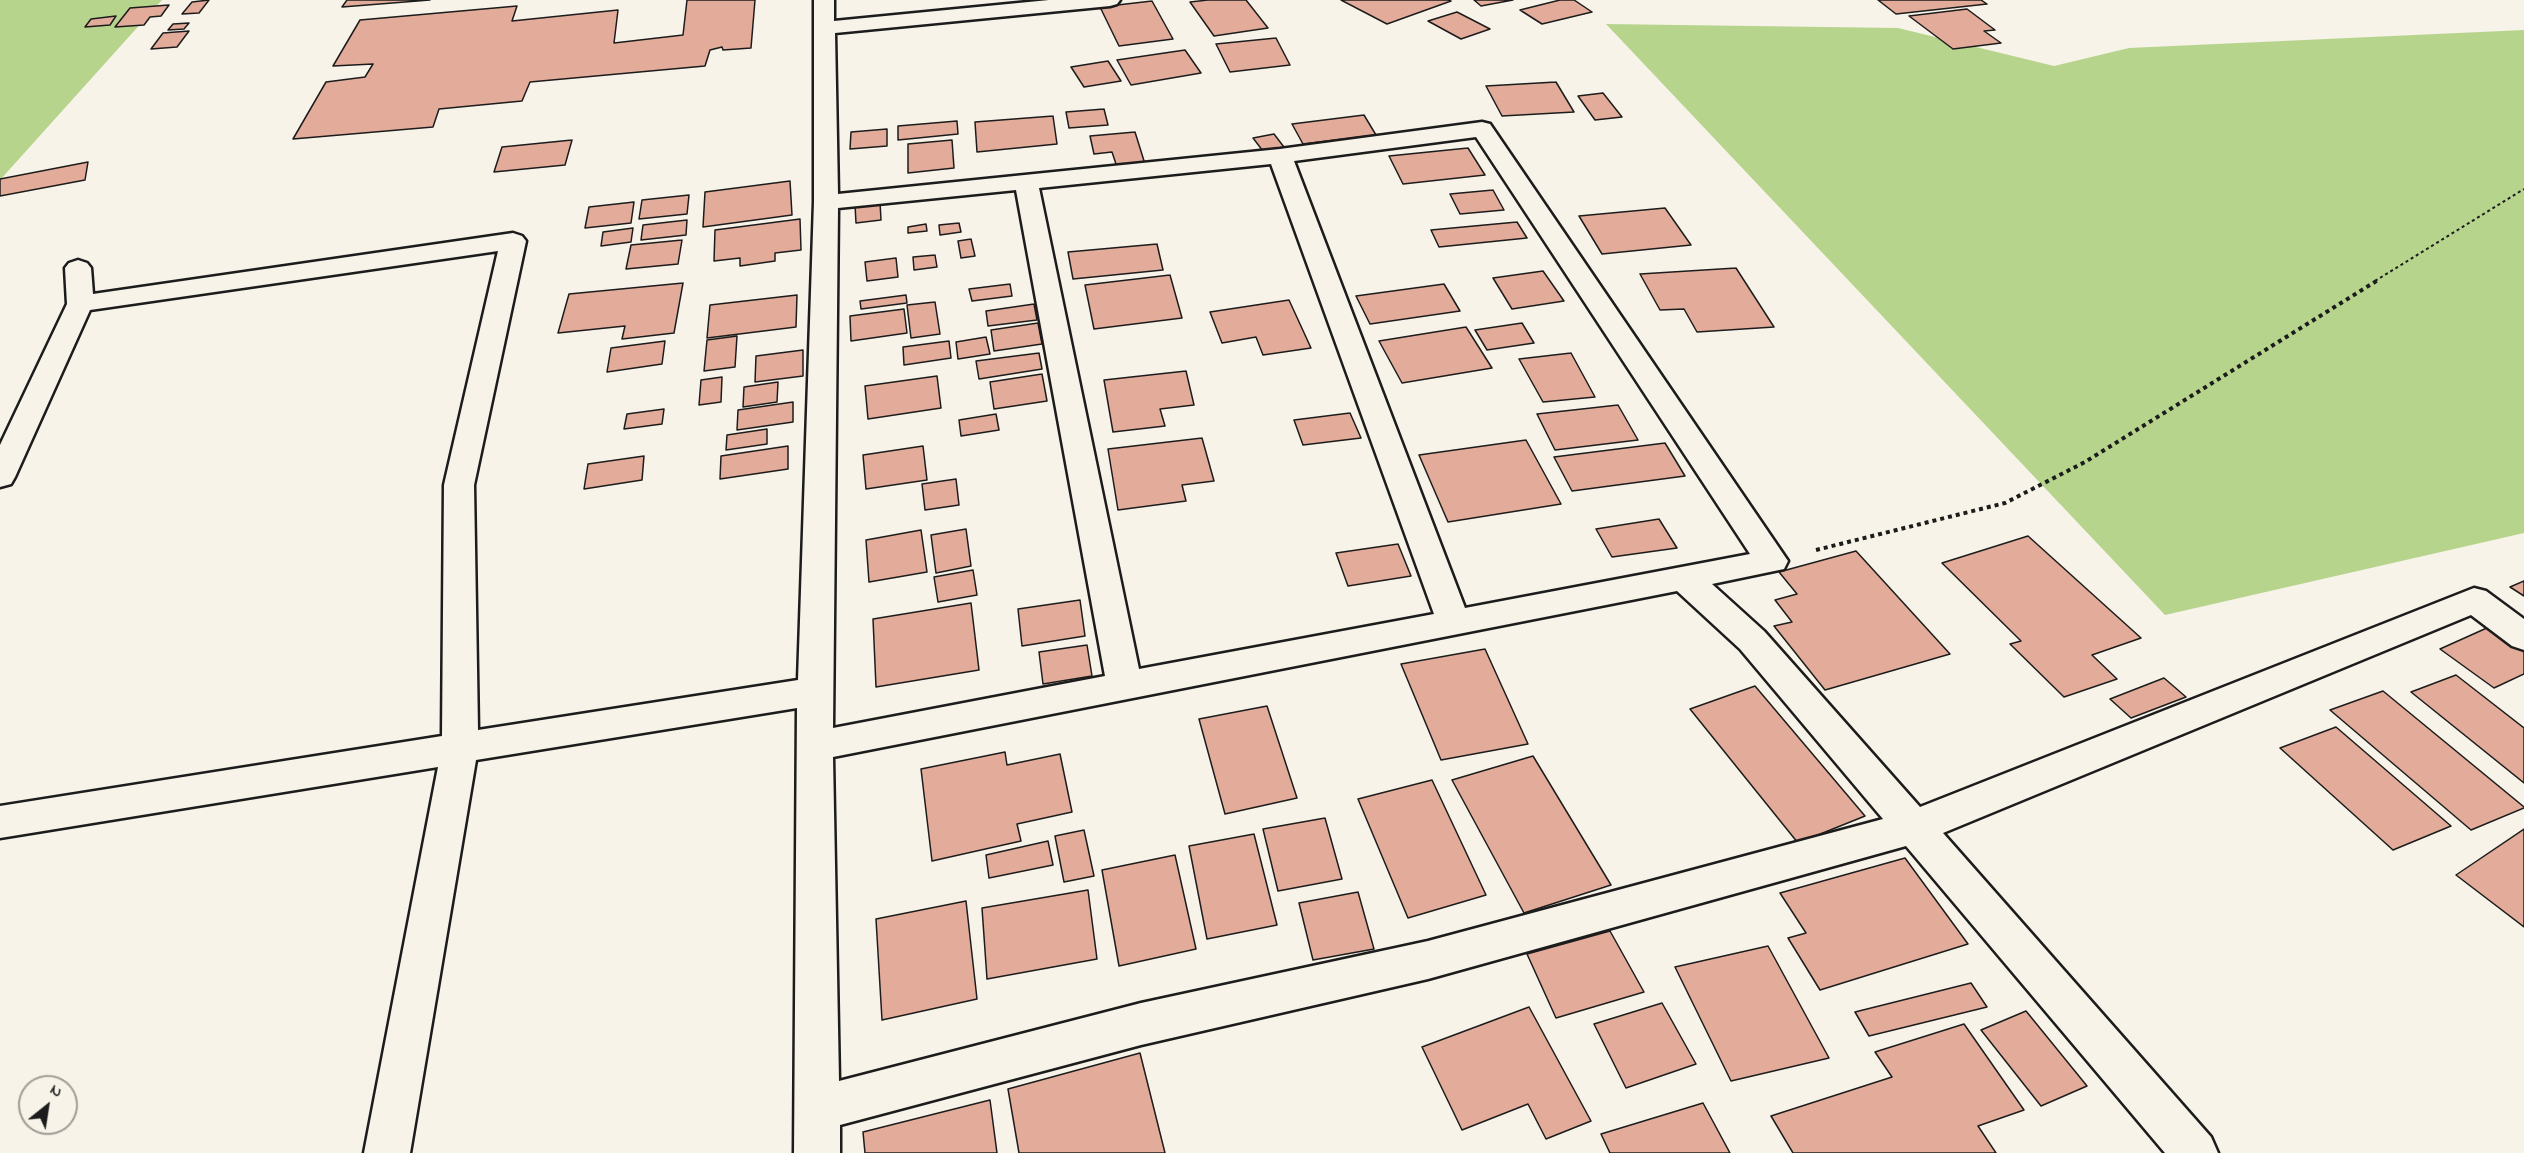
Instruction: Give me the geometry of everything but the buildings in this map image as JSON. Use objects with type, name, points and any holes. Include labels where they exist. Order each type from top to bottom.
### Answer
[{"type":"street","points":[[817,1153],[814,746],[826,202],[824,0]]},
{"type":"street","points":[[823,27],[1110,0]]},
{"type":"street","points":[[814,746],[1772,561],[1482,129],[1280,156],[826,202]]},
{"type":"street","points":[[1280,156],[1454,623]]},
{"type":"street","points":[[1026,182],[1125,687]]},
{"type":"street","points":[[80,304],[513,241],[459,485],[460,748],[387,1153]]},
{"type":"street","points":[[0,477],[80,304],[78,268]]},
{"type":"street","points":[[1684,579],[1752,640],[2195,1153]]},
{"type":"street","points":[[817,1109],[1141,1024],[1428,960],[1914,827],[2474,600],[2524,637]]},
{"type":"street","points":[[0,822],[815,691]]},
{"type":"path","points":[[1772,561],[2005,503],[2085,462],[2524,189]]},
{"type":"green space","points":[[0,0],[162,0],[0,180]]},
{"type":"green space","points":[[1606,24],[1898,28],[2054,66],[2129,48],[2524,30],[2524,533],[2165,615]]}]
